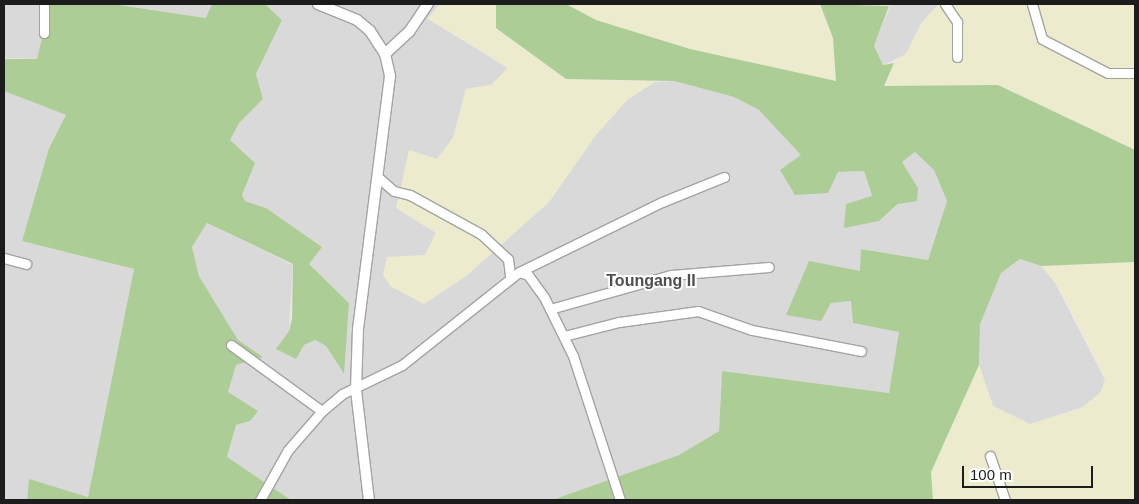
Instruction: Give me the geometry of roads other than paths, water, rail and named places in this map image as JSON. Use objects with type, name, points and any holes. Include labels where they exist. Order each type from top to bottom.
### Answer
[{"type":"street","points":[[44,4],[44,33]]},
{"type":"street","points":[[318,4],[357,20],[385,54],[390,76],[380,179],[358,329],[356,390],[368,500]]},
{"type":"street","points":[[385,54],[409,32],[428,4]]},
{"type":"street","points":[[944,4],[958,22],[957,57]]},
{"type":"street","points":[[1032,4],[1042,39],[1108,73],[1135,73]]},
{"type":"street","points":[[260,500],[288,450],[322,410],[342,394],[356,390],[402,365],[510,275],[662,202],[724,177]]},
{"type":"street","points":[[380,179],[394,191],[410,195],[480,234],[508,259],[510,275]]},
{"type":"street","points":[[4,258],[26,264]]},
{"type":"street","points":[[550,310],[671,275],[769,267]]},
{"type":"street","points":[[519,272],[528,275],[564,336],[592,404],[620,500]]},
{"type":"street","points":[[564,336],[619,322],[698,311],[752,330],[861,351]]},
{"type":"street","points":[[231,345],[322,410]]},
{"type":"street","points":[[990,456],[1005,500]]},
{"type":"district","name":"Toungang II","points":[[651,281]]}]
